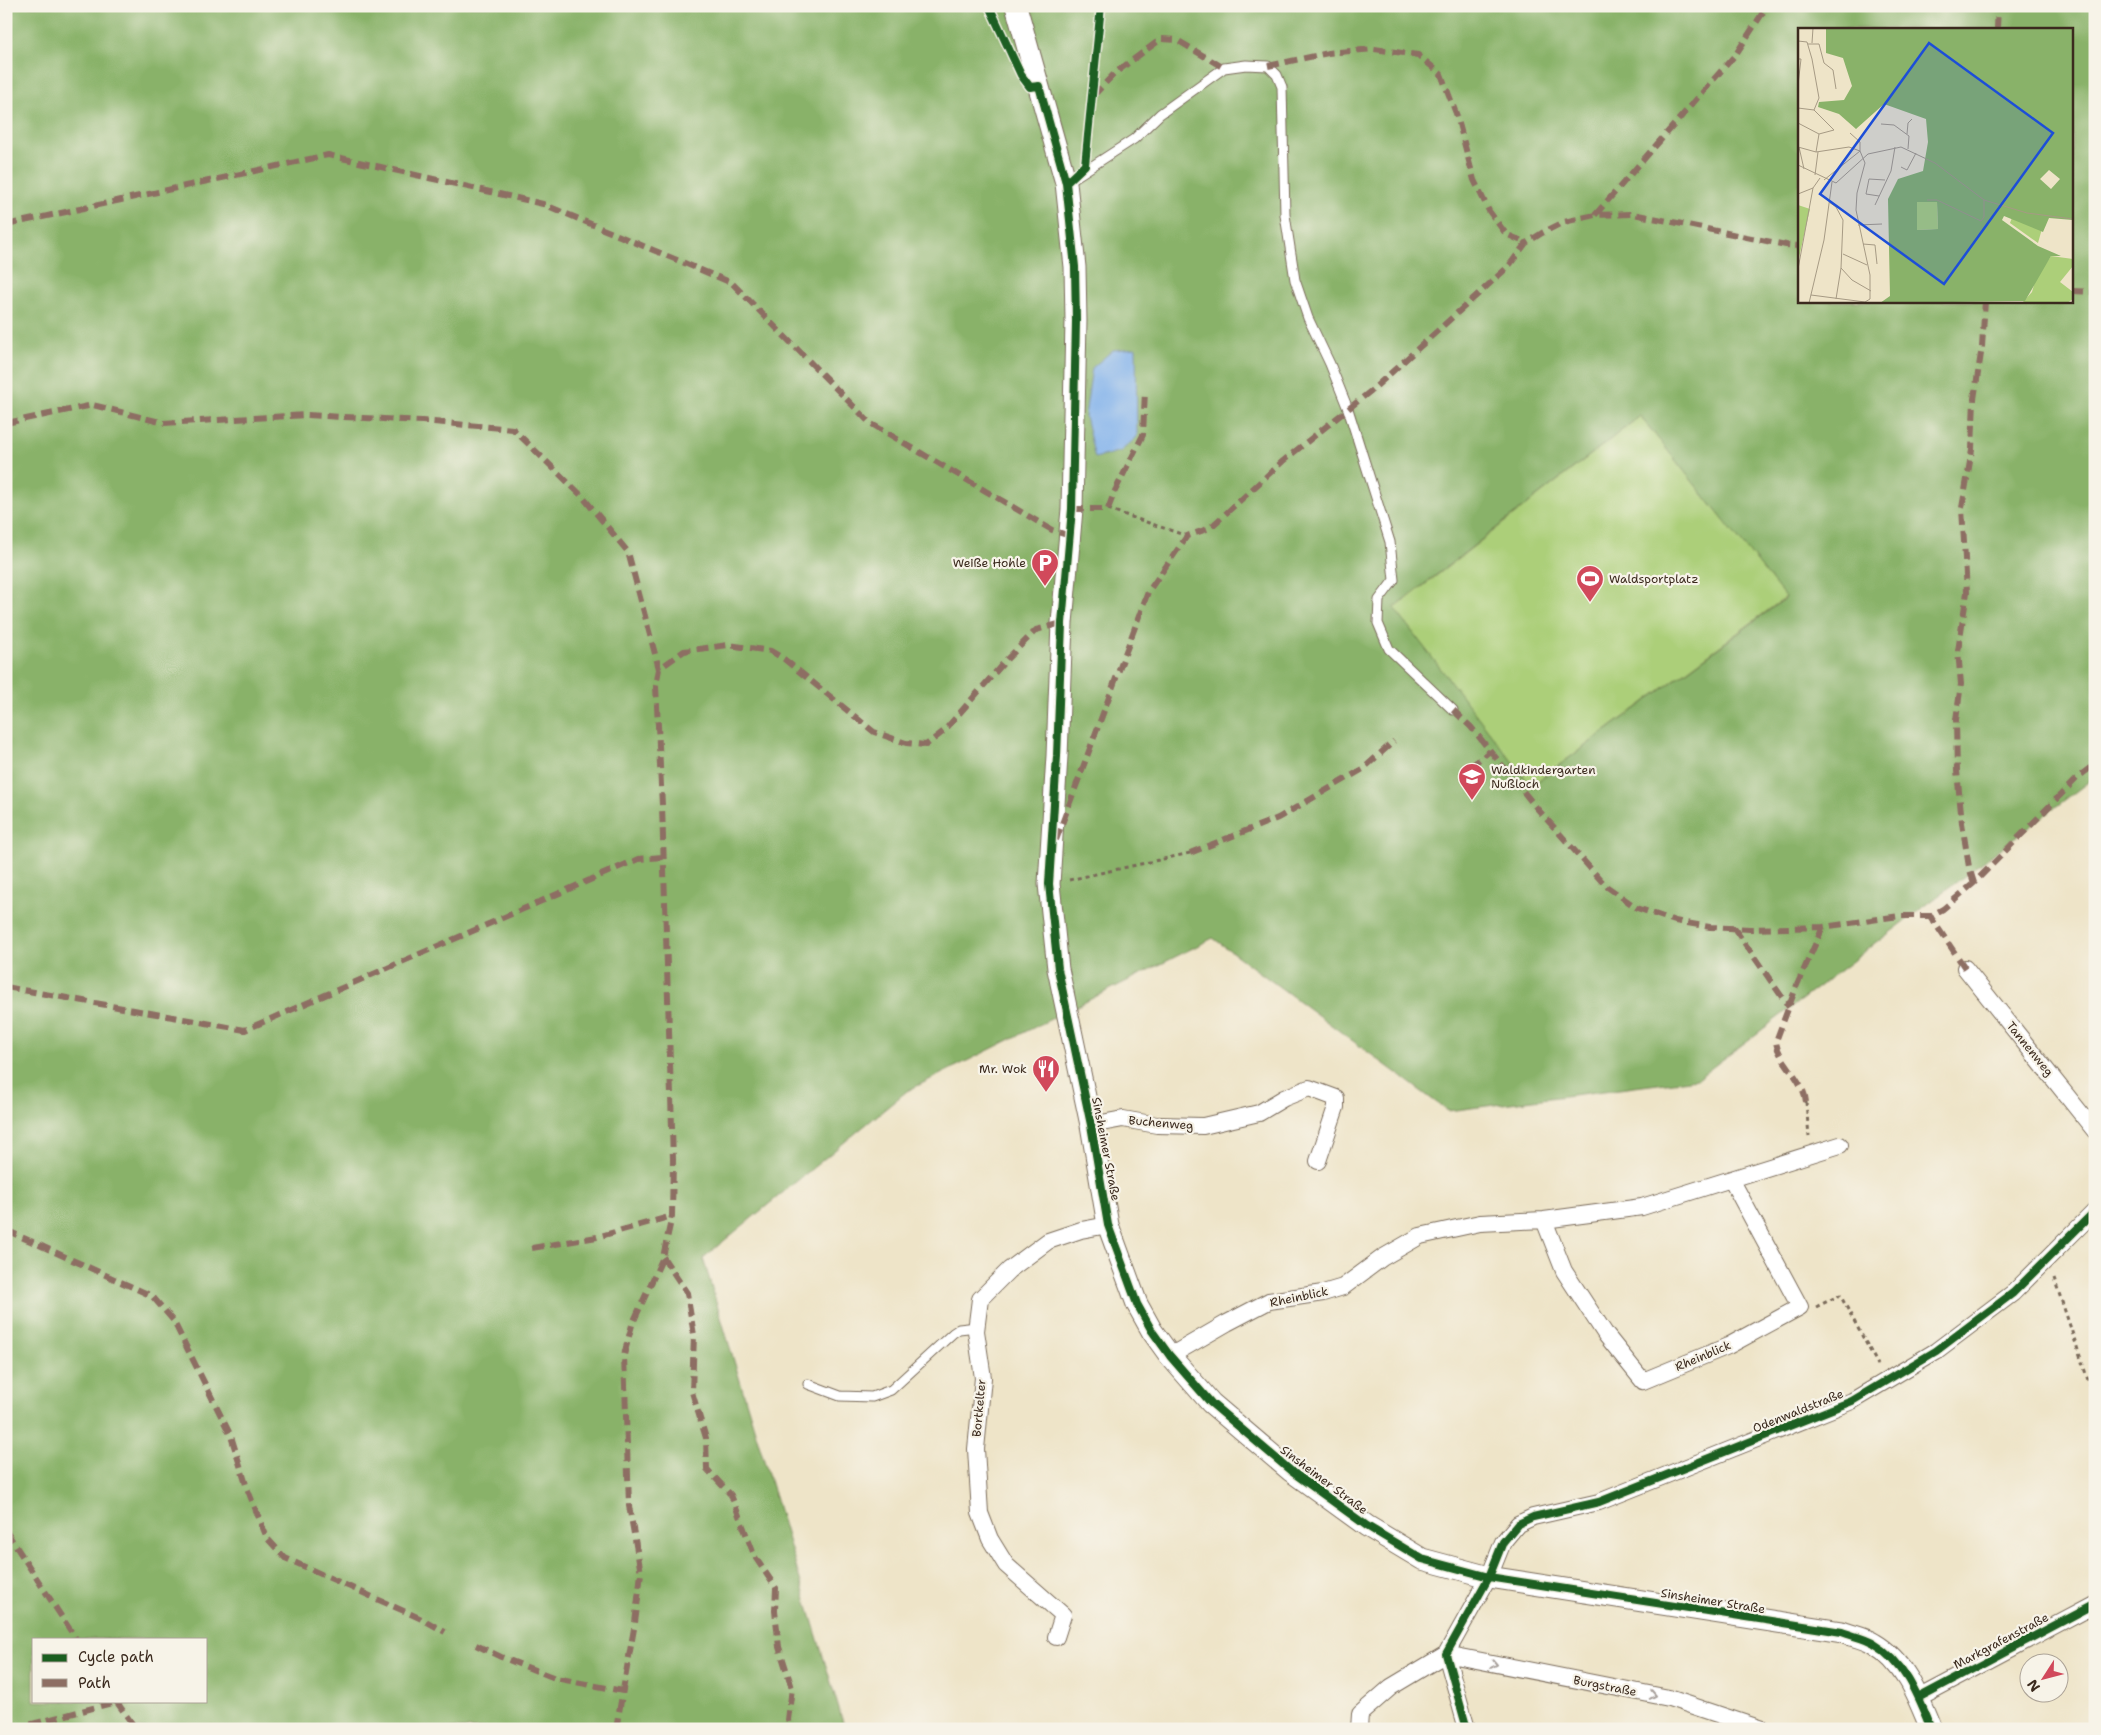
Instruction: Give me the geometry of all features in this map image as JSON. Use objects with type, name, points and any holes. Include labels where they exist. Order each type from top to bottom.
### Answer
[{"type":"street","name":"Sinsheimer Straße","points":[[1016,6],[1066,182],[1075,266],[1076,321],[1072,489],[1062,623],[1057,756],[1049,884],[1058,969],[1091,1125],[1108,1225],[1137,1304],[1152,1331],[1170,1356],[1211,1403],[1291,1471],[1367,1526],[1422,1559],[1489,1577],[1842,1632],[1873,1643],[1890,1655],[1904,1672],[1918,1698],[1931,1729]]},
{"type":"street","name":"Tannenweg","points":[[1965,968],[2095,1131]]},
{"type":"street","name":"Buchenweg","points":[[1091,1125],[1123,1119],[1157,1125],[1202,1126],[1259,1113],[1284,1098],[1309,1088],[1336,1098],[1336,1107],[1318,1161]]},
{"type":"street","name":"Rheinblick","points":[[1170,1356],[1227,1322],[1269,1301],[1342,1287],[1382,1258],[1420,1236],[1480,1223],[1544,1220],[1642,1207],[1840,1145]]},
{"type":"street","points":[[1731,1179],[1800,1308]]},
{"type":"street","name":"Odenwaldstraße","points":[[1446,1654],[1489,1577],[1504,1542],[1518,1524],[1533,1518],[1599,1502],[1852,1401],[1936,1352],[2013,1293],[2095,1211]]},
{"type":"street","name":"Rheinblick","points":[[1544,1220],[1564,1270],[1606,1334],[1643,1381],[1728,1346],[1800,1308]]},
{"type":"street","name":"Bortkelter","points":[[1056,1637],[1062,1615],[1006,1565],[990,1539],[980,1512],[976,1449],[983,1378],[977,1327],[980,1299],[1009,1270],[1048,1241],[1081,1230],[1108,1225]]},
{"type":"street","name":"Markgrafenstraße","points":[[1918,1698],[2095,1604]]},
{"type":"street","points":[[1359,1729],[1360,1714],[1391,1687],[1446,1654],[1466,1729]]},
{"type":"street","name":"Burgstraße","points":[[1446,1654],[1669,1698],[1762,1729]]},
{"type":"lane","points":[[1066,182],[1134,139],[1160,114],[1224,68],[1246,65],[1268,66],[1277,75],[1282,88],[1285,215],[1295,280],[1308,318],[1330,364],[1348,409],[1390,542],[1394,580],[1379,600],[1378,623],[1390,649],[1453,710]]},
{"type":"lane","points":[[808,1384],[840,1396],[872,1397],[892,1390],[953,1333],[960,1329],[977,1327]]},
{"type":"path","points":[[1108,509],[1186,536]]},
{"type":"path","points":[[1049,884],[1190,853]]},
{"type":"path","points":[[1806,1102],[1810,1154]]},
{"type":"path","points":[[2047,1258],[2095,1401]]},
{"type":"path","points":[[1800,1308],[1814,1309],[1840,1296],[1887,1381]]},
{"type":"green space","points":[[6,6],[2095,6],[2095,777],[1697,1079],[1448,1111],[1213,938],[907,1091],[703,1258],[845,1729],[6,1729]],"holes":[[[1640,416],[1786,598],[1531,786],[1394,608]]]},
{"type":"green space","name":"Waldsportplatz","points":[[1640,416],[1786,597],[1531,786],[1394,609]]},
{"type":"water","points":[[1136,348],[1137,437],[1121,451],[1095,458],[1085,416],[1092,368],[1113,350]]},
{"type":"marked path","points":[[1595,215],[1736,54],[1767,6]]},
{"type":"marked path","points":[[1997,28],[1998,6]]},
{"type":"marked path","points":[[1093,96],[1115,73],[1161,39],[1177,40],[1224,68]]},
{"type":"marked path","points":[[1268,66],[1328,53],[1374,49],[1418,55],[1441,74],[1457,116],[1474,180],[1489,211],[1506,234],[1526,243]]},
{"type":"marked path","points":[[6,225],[328,155],[543,204],[732,283],[870,423],[1052,530],[1070,536]]},
{"type":"marked path","points":[[1056,840],[1148,592],[1187,536],[1210,528],[1283,461],[1372,390],[1508,267],[1526,243],[1564,222],[1595,215],[1633,214],[1798,246]]},
{"type":"marked path","points":[[2074,291],[2095,292]]},
{"type":"marked path","points":[[1974,883],[1969,867],[1962,823],[1957,771],[1956,720],[1961,684],[1958,651],[1967,592],[1962,508],[1972,450],[1974,399],[1982,347],[1985,302]]},
{"type":"marked path","points":[[1072,509],[1108,509],[1143,435],[1145,391]]},
{"type":"marked path","points":[[6,423],[93,405],[164,423],[306,415],[422,421],[513,429],[582,496],[628,552],[659,669]]},
{"type":"marked path","points":[[616,1729],[635,1623],[641,1573],[629,1506],[624,1355],[632,1325],[663,1257],[672,1216],[673,1160],[662,805],[656,686],[659,669],[684,651],[728,645],[771,651],[784,659],[874,732],[906,743],[926,745],[944,731],[1007,659],[1036,630],[1062,623]]},
{"type":"marked path","points":[[1453,710],[1471,727],[1535,806],[1606,886],[1637,908],[1675,921],[1710,927],[1750,929],[1823,927],[1899,916],[1930,916]]},
{"type":"marked path","points":[[1190,853],[1278,818],[1363,769],[1394,741]]},
{"type":"marked path","points":[[1470,767],[1490,751]]},
{"type":"marked path","points":[[1965,968],[1930,916],[1943,909],[1974,883],[2077,778],[2095,764]]},
{"type":"marked path","points":[[6,987],[245,1030],[638,859],[663,857]]},
{"type":"marked path","points":[[1806,1102],[1801,1085],[1777,1048],[1776,1041],[1797,985],[1823,927]]},
{"type":"marked path","points":[[1734,928],[1789,1007]]},
{"type":"marked path","points":[[532,1248],[597,1237],[672,1216]]},
{"type":"marked path","points":[[6,1230],[152,1296],[173,1320],[231,1436],[247,1488],[267,1538],[285,1558],[424,1620],[445,1632]]},
{"type":"marked path","points":[[663,1257],[687,1293],[694,1335],[692,1392],[706,1438],[707,1469],[731,1495],[755,1557],[776,1588],[775,1611],[779,1647],[792,1688],[788,1720],[790,1729]]},
{"type":"marked path","points":[[6,1531],[75,1638]]},
{"type":"marked path","points":[[476,1645],[555,1678],[623,1691]]},
{"type":"marked path","points":[[13,1729],[116,1702]]},
{"type":"marked path","points":[[117,1702],[136,1729]]},
{"type":"cycle path","points":[[989,6],[1021,75],[1030,87],[1039,86],[1066,183],[1075,267],[1076,321],[1072,509],[1062,623],[1057,756],[1049,884],[1058,969],[1091,1125],[1108,1225],[1137,1304],[1152,1331],[1170,1356],[1211,1403],[1291,1471],[1367,1526],[1422,1559],[1489,1577],[1842,1632],[1863,1639],[1885,1652],[1902,1670],[1915,1693],[1931,1729]]},
{"type":"cycle path","points":[[1066,183],[1085,165],[1101,6]]},
{"type":"cycle path","points":[[1467,1729],[1446,1654],[1489,1577],[1503,1542],[1518,1524],[1533,1517],[1599,1502],[1852,1401],[1936,1351],[2013,1293],[2095,1211]]},
{"type":"cycle path","points":[[1918,1698],[2095,1604]]},
{"type":"place","name":"Weiße Hohle","points":[[1045,587]]},
{"type":"place","name":"Waldsportplatz","points":[[1590,603]]},
{"type":"place","name":"Waldkindergarten Nußloch","points":[[1472,801]]},
{"type":"place","name":"Mr. Wok","points":[[1046,1093]]}]
